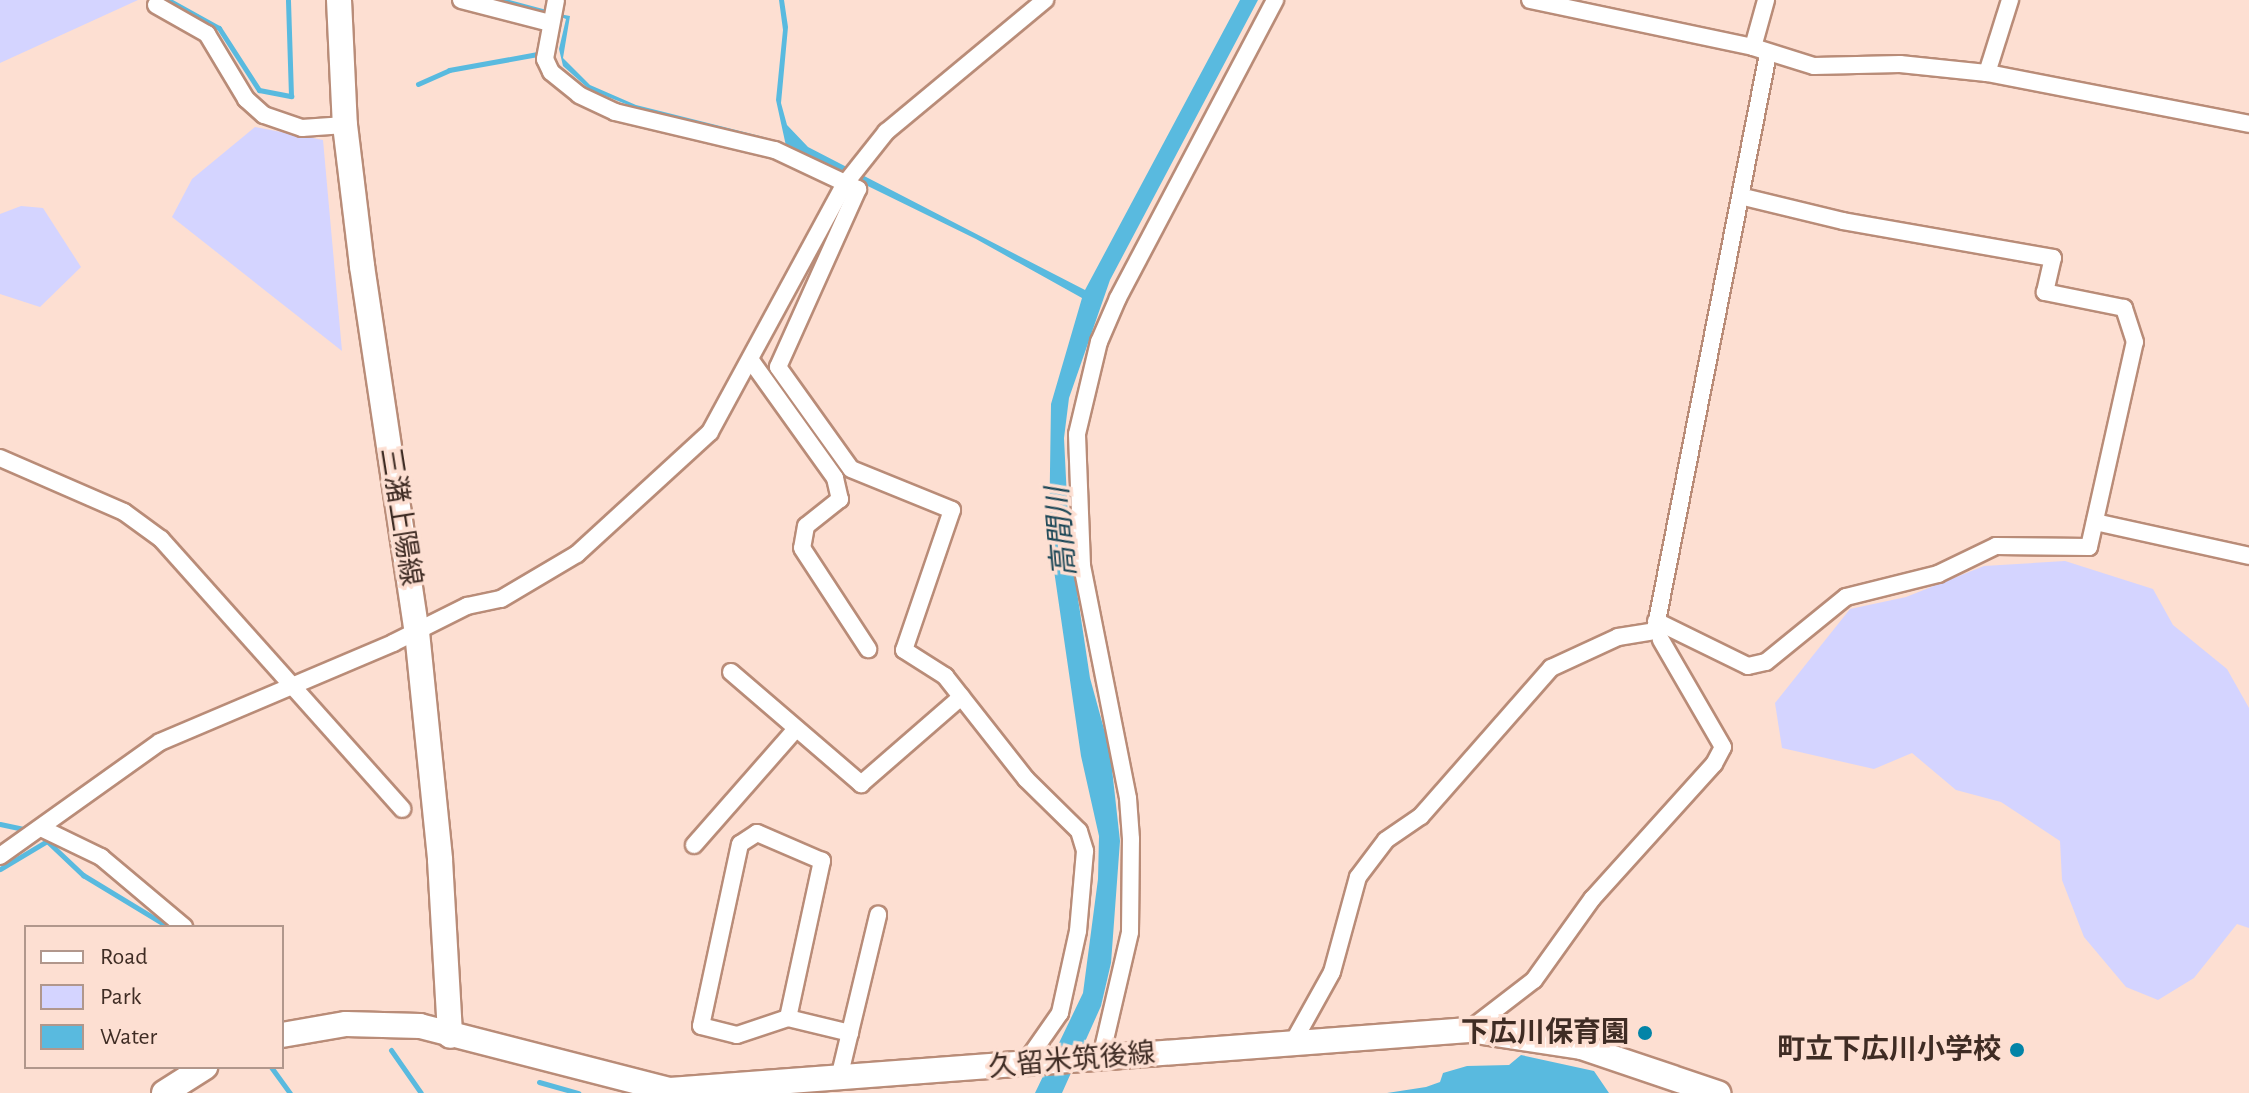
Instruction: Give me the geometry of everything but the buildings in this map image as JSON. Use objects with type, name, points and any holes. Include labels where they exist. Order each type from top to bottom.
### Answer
[{"type":"main road","name":"三潴上陽線","points":[[339,0],[345,125],[417,632],[440,860],[450,1036]]},
{"type":"main road","name":"久留米筑後線","points":[[284,1035],[346,1024],[420,1026],[670,1090],[1469,1030],[1581,1047],[1718,1093]]},
{"type":"main road","points":[[164,1093],[202,1069]]},
{"type":"street","points":[[461,0],[552,13],[545,59],[551,72],[579,95],[615,112],[775,150],[849,178],[858,189],[778,356],[778,367],[851,469],[952,510],[904,650],[945,676],[1026,779],[1079,831],[1085,851],[1078,931],[1060,1013],[1032,1065]]},
{"type":"street","points":[[0,856],[160,742],[417,632],[467,606],[526,586],[577,554],[710,432],[752,362],[849,178],[905,114],[971,67],[1045,0]]},
{"type":"street","points":[[1096,1058],[1130,932],[1131,839],[1128,798],[1082,565],[1077,434],[1099,342],[1118,298],[1275,0]]},
{"type":"street","points":[[1530,0],[1761,50],[1814,66],[1900,64],[1987,73],[2249,124]]},
{"type":"street","points":[[1292,1044],[1332,972],[1358,877],[1386,840],[1421,816],[1551,668],[1618,637],[1655,631],[1744,197],[1761,50],[1756,21],[1766,0]]},
{"type":"street","points":[[1987,73],[2010,0]]},
{"type":"street","points":[[156,5],[164,14],[207,34],[246,99],[264,115],[302,128],[345,125]]},
{"type":"street","points":[[1656,621],[1737,664],[1766,662],[1846,597],[1938,574],[1996,546],[2089,547],[2135,342],[2124,308],[2045,292],[2053,258],[1843,221],[1744,197]]},
{"type":"street","points":[[752,362],[835,478],[840,499],[806,526],[802,548],[868,649]]},
{"type":"street","points":[[0,458],[124,512],[161,539],[288,686],[402,809]]},
{"type":"street","points":[[2095,522],[2249,556]]},
{"type":"street","points":[[1469,1030],[1534,980],[1592,899],[1714,764],[1723,747],[1661,640]]},
{"type":"street","points":[[731,672],[861,784],[961,697]]},
{"type":"street","points":[[694,845],[796,729]]},
{"type":"street","points":[[41,828],[101,857],[182,925]]},
{"type":"street","points":[[788,1018],[822,861],[757,833],[740,844],[701,1026],[737,1035],[788,1018],[850,1033]]},
{"type":"street","points":[[839,1078],[878,915]]},
{"type":"green space","points":[[0,0],[138,0],[0,63]]},
{"type":"green space","points":[[255,127],[323,140],[342,351],[172,217],[192,179]]},
{"type":"green space","points":[[21,206],[43,208],[81,267],[40,307],[0,294],[0,214]]},
{"type":"green space","points":[[2065,561],[2153,589],[2173,625],[2227,669],[2249,708],[2249,928],[2237,924],[2194,978],[2158,1000],[2126,987],[2084,937],[2062,880],[2060,841],[2001,802],[1956,790],[1912,753],[1874,769],[1782,748],[1775,703],[1850,609],[1906,597],[1984,566]]},
{"type":"water","name":"高間川","points":[[779,0],[784,0],[788,27],[781,103],[787,125],[808,147],[1085,290],[1240,0],[1258,0],[1110,280],[1069,398],[1064,438],[1069,539],[1090,678],[1110,751],[1120,841],[1111,963],[1101,1006],[1062,1093],[1035,1093],[1083,993],[1098,879],[1099,836],[1081,756],[1049,536],[1051,404],[1082,298],[976,239],[786,146],[776,100],[783,30]]},
{"type":"water","points":[[548,12],[570,16],[563,58],[590,85],[636,105],[772,139],[636,108],[590,90],[563,66],[559,49],[566,19]]},
{"type":"water","points":[[1521,1055],[1594,1071],[1609,1093],[1387,1093],[1426,1087],[1440,1082],[1443,1073],[1467,1066],[1509,1065]]},
{"type":"waterway","points":[[170,1],[219,28],[259,90],[291,96],[288,0]]},
{"type":"waterway","points":[[501,0],[550,13]]},
{"type":"waterway","points":[[418,84],[449,70],[538,54]]},
{"type":"waterway","points":[[0,824],[23,829]]},
{"type":"waterway","points":[[0,869],[47,841],[83,875],[166,925]]},
{"type":"waterway","points":[[391,1050],[421,1093]]},
{"type":"waterway","points":[[272,1069],[290,1093]]},
{"type":"waterway","points":[[539,1082],[578,1093]]},
{"type":"place","name":"下広川保育園","points":[[1645,1033]]},
{"type":"place","name":"町立下広川小学校","points":[[2017,1050]]}]
